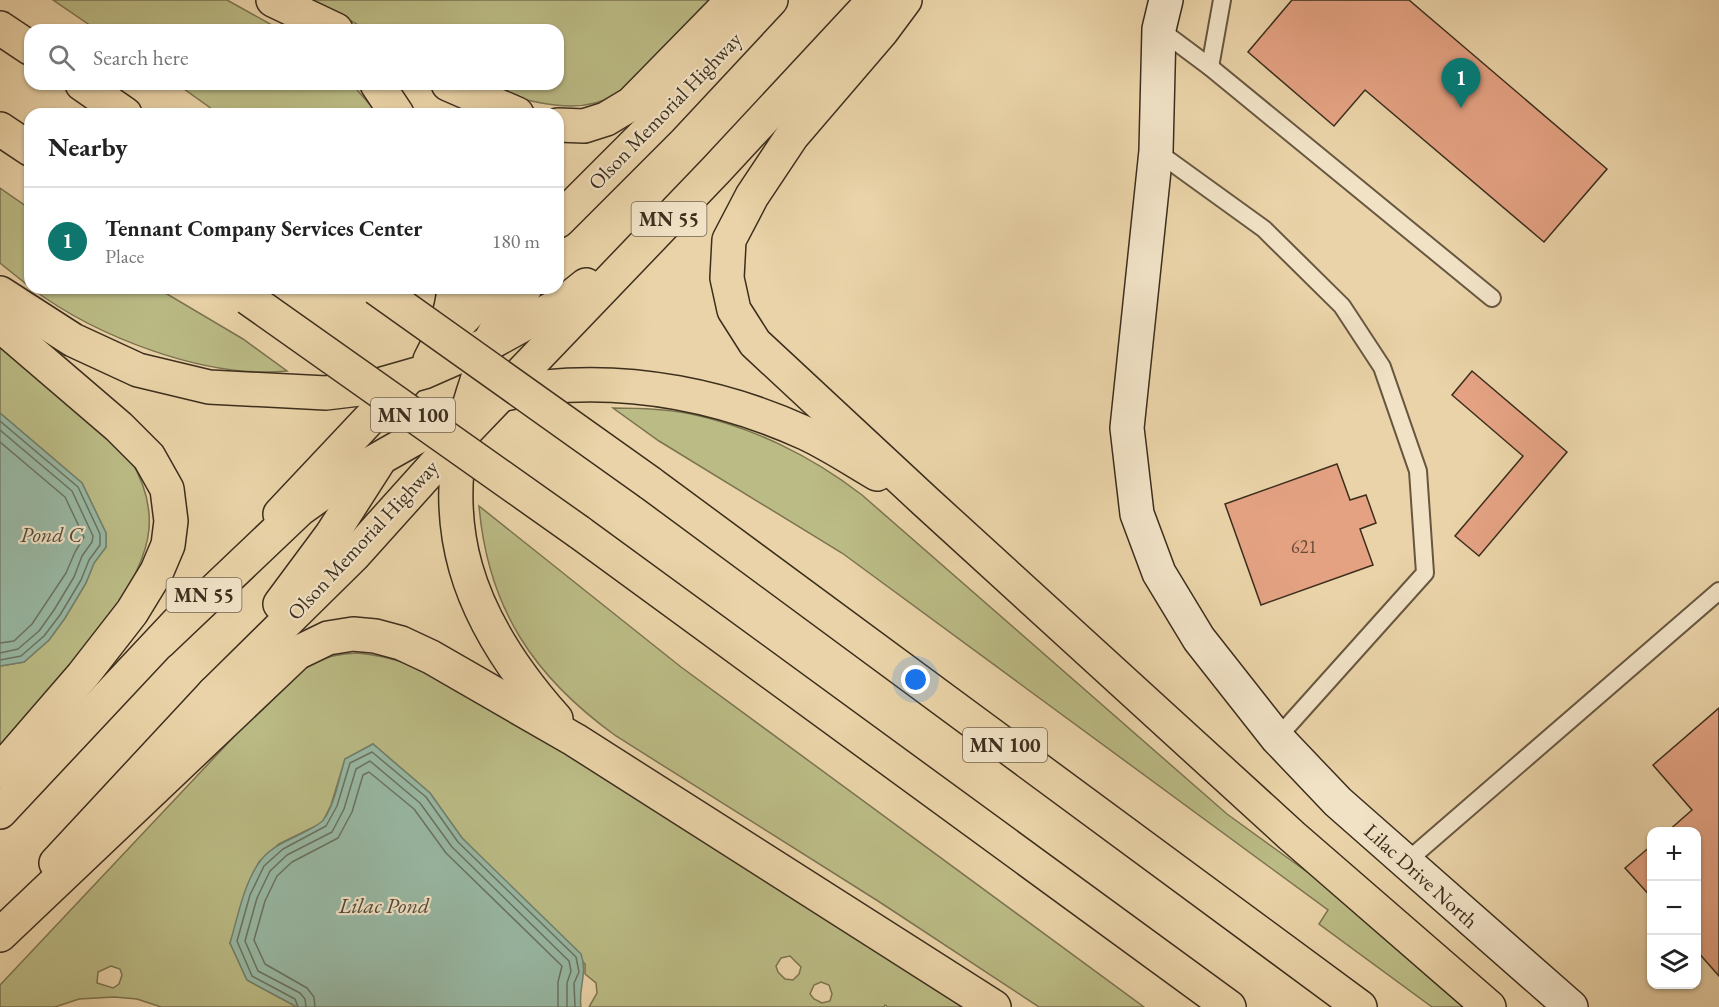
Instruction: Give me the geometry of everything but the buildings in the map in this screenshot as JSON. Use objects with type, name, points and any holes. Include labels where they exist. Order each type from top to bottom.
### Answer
[{"type":"main road","points":[[564,125],[584,126],[606,119],[631,104],[733,0]]},
{"type":"main road","name":"Olson Memorial Highway","points":[[564,215],[661,118],[771,0]]},
{"type":"main road","name":"Olson Memorial Highway","points":[[0,923],[214,693],[354,555],[465,422],[499,395],[716,170],[874,0]]},
{"type":"main road","points":[[905,0],[882,31],[792,136],[752,196],[729,240],[727,278],[734,310],[755,343],[925,501],[1292,836],[1490,1007]]},
{"type":"main road","points":[[279,3],[309,24]]},
{"type":"main road","points":[[279,3],[323,24]]},
{"type":"main road","points":[[0,28],[24,44]]},
{"type":"main road","points":[[91,90],[116,108]]},
{"type":"main road","points":[[381,90],[393,108]]},
{"type":"main road","points":[[462,90],[503,108]]},
{"type":"main road","points":[[564,239],[661,118]]},
{"type":"main road","points":[[0,129],[24,145]]},
{"type":"main road","points":[[0,292],[13,303],[74,340],[138,370],[209,387],[326,393],[368,388],[490,343],[566,301],[604,272],[716,170]]},
{"type":"main road","name":"MN 100","points":[[242,294],[579,532],[1229,1007]]},
{"type":"main road","name":"MN 100","points":[[384,294],[650,483],[1360,1007]]},
{"type":"main road","points":[[214,693],[333,534],[381,457],[453,303],[454,294]]},
{"type":"main road","name":"MN 55","points":[[0,812],[423,366],[487,294]]},
{"type":"main road","points":[[520,294],[510,307],[490,343],[465,422],[456,474],[456,518],[462,554],[471,586],[486,622],[530,690],[575,740]]},
{"type":"main road","points":[[0,325],[119,427],[148,457],[167,489],[171,520],[168,545],[157,571],[132,612],[83,675],[0,771]]},
{"type":"main road","points":[[499,395],[544,387],[592,384],[638,387],[693,395],[731,405],[805,433],[925,501]]},
{"type":"main road","points":[[160,642],[300,509],[338,482],[381,457],[465,422]]},
{"type":"main road","points":[[0,935],[297,653],[328,638],[353,634],[375,636],[401,643],[431,657],[575,740],[994,1007]]},
{"type":"street","name":"Lilac Drive North","points":[[1162,15],[1156,150],[1127,428],[1137,514],[1159,573],[1199,639],[1278,738],[1338,802],[1571,1007]]},
{"type":"lane","points":[[1210,67],[1222,0]]},
{"type":"lane","points":[[1162,15],[1210,67],[1492,298]]},
{"type":"lane","points":[[1156,150],[1264,229],[1342,306],[1382,367],[1418,471],[1425,573],[1278,738]]},
{"type":"lane","points":[[1406,862],[1719,591]]},
{"type":"green space","points":[[53,0],[227,0],[270,24],[88,24]]},
{"type":"green space","points":[[311,0],[713,0],[629,85],[604,100],[574,106],[534,102],[492,90],[564,90],[564,24],[357,24]]},
{"type":"green space","points":[[185,90],[357,90],[373,108],[211,108]]},
{"type":"green space","points":[[0,188],[24,205],[24,282],[0,263]]},
{"type":"green space","points":[[40,294],[167,294],[243,339],[287,371],[255,372],[187,361],[119,338]]},
{"type":"green space","points":[[0,343],[130,459],[145,492],[149,510],[149,529],[143,556],[130,585],[111,615],[89,646],[0,751],[0,666],[24,662],[49,640],[65,618],[86,583],[94,563],[106,547],[106,533],[82,483],[0,413]]},
{"type":"green space","points":[[613,408],[682,412],[737,427],[803,456],[843,481],[862,495],[1227,814],[1350,903],[1477,1007],[1432,1007],[1319,924],[1328,910],[842,553],[659,441]]},
{"type":"green space","points":[[479,506],[681,667],[1144,1007],[1039,1007],[878,901],[616,736],[561,690],[520,638],[493,577],[484,543]]},
{"type":"green space","points":[[357,653],[397,660],[459,685],[973,1007],[888,1007],[885,1005],[884,1007],[589,1007],[597,993],[596,983],[585,974],[585,964],[462,838],[430,793],[373,744],[345,759],[331,805],[322,823],[279,844],[259,862],[230,943],[247,980],[297,1007],[161,1007],[137,999],[114,997],[79,999],[55,1007],[0,1007],[0,985],[276,692],[303,669],[322,659]],"holes":[[[790,956],[801,967],[799,974],[793,980],[785,979],[776,966],[781,958]],[[111,966],[120,969],[122,975],[119,984],[113,988],[97,983],[98,972]],[[821,982],[829,985],[832,994],[830,1001],[822,1003],[814,999],[810,994],[814,985]]]},
{"type":"water","name":"Pond C","points":[[0,413],[82,483],[106,533],[106,547],[94,563],[86,583],[65,618],[49,640],[24,662],[0,666]]},
{"type":"water","name":"Lilac Pond","points":[[373,744],[430,793],[462,838],[581,954],[584,968],[581,1007],[297,1007],[247,980],[230,943],[248,882],[258,864],[271,850],[312,828],[325,818],[332,803],[345,759]]},
{"type":"place","name":"Tennant Company Services Center","points":[[1461,108]]}]
